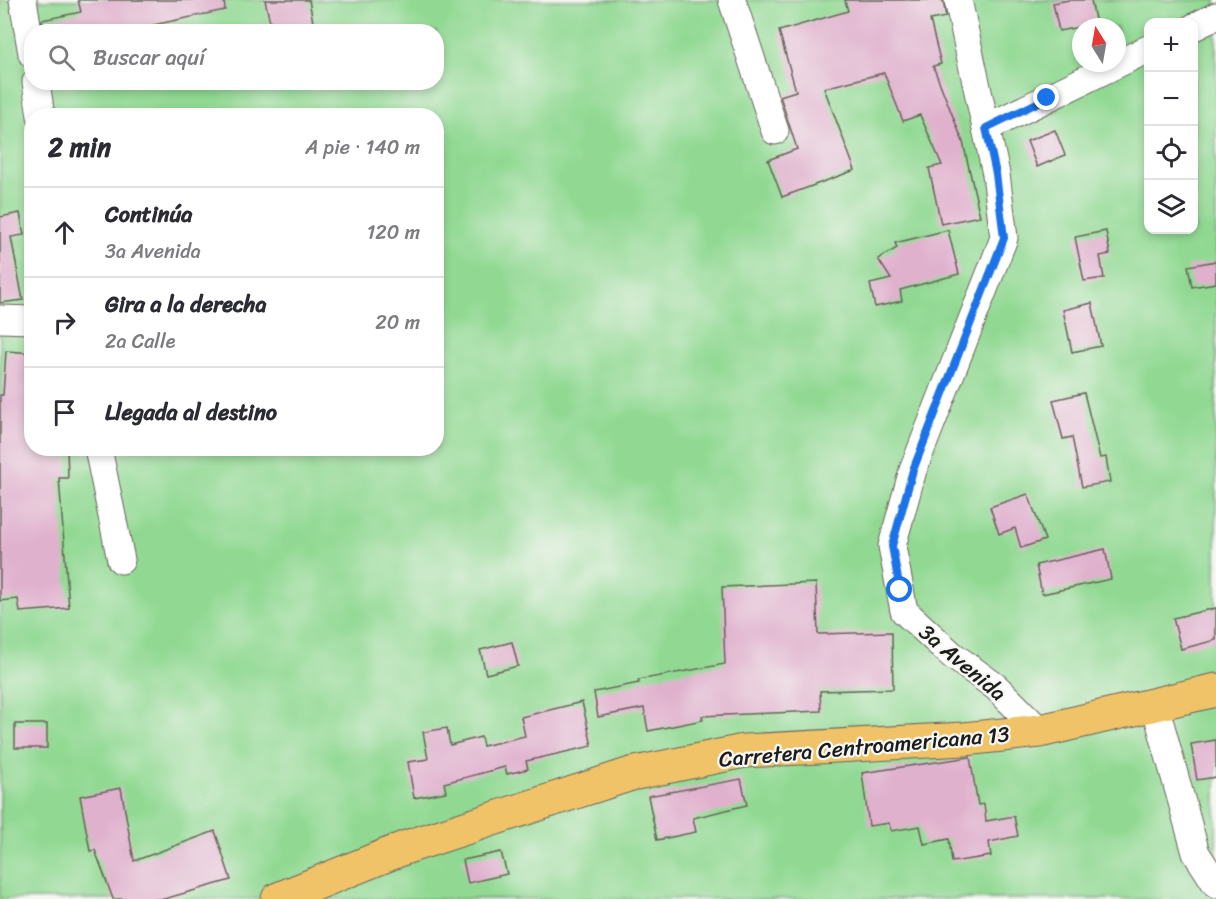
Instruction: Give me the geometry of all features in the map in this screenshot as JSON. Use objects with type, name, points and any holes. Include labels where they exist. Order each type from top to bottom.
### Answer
[{"type":"highway","name":"Carretera Centroamericana 13","points":[[278,899],[405,848],[631,774],[744,751],[964,740],[1040,731],[1216,690]]},
{"type":"street","points":[[23,0],[27,24]]},
{"type":"street","points":[[732,0],[775,131]]},
{"type":"street","name":"3a Avenida","points":[[958,0],[996,174],[1004,238],[913,470],[892,546],[904,611],[952,655],[996,687],[1040,731]]},
{"type":"street","points":[[1198,25],[1216,16]]},
{"type":"street","points":[[986,128],[1144,51]]},
{"type":"street","points":[[37,90],[40,108]]},
{"type":"street","points":[[0,319],[24,320]]},
{"type":"street","points":[[100,456],[121,560]]},
{"type":"street","points":[[1155,705],[1196,853],[1216,884]]},
{"type":"green space","points":[[0,0],[1216,0],[1216,899],[0,899]]},
{"type":"building","points":[[78,0],[224,0],[225,10],[158,24],[43,24],[42,20],[81,12]]},
{"type":"building","points":[[265,0],[309,0],[313,22],[270,24]]},
{"type":"building","points":[[845,0],[943,0],[946,17],[930,20],[941,64],[933,66],[963,142],[980,216],[941,224],[929,168],[942,165],[920,115],[903,121],[884,73],[824,88],[855,170],[782,197],[768,160],[797,149],[780,96],[796,91],[779,31],[848,11]]},
{"type":"building","points":[[1091,0],[1095,18],[1072,18],[1072,29],[1059,31],[1053,3]]},
{"type":"building","points":[[1055,130],[1065,155],[1037,167],[1027,141]]},
{"type":"building","points":[[20,213],[24,235],[11,237],[23,300],[0,303],[0,217]]},
{"type":"building","points":[[948,230],[959,274],[900,290],[902,301],[875,307],[870,284],[891,279],[878,259],[897,248],[895,243]]},
{"type":"building","points":[[1106,231],[1110,254],[1100,256],[1104,278],[1084,281],[1075,237]]},
{"type":"building","points":[[1216,261],[1216,283],[1192,287],[1188,266]]},
{"type":"building","points":[[1092,303],[1101,346],[1072,352],[1063,310]]},
{"type":"building","points":[[6,351],[24,352],[24,456],[67,456],[68,478],[59,478],[69,608],[20,612],[18,599],[0,601],[0,395],[3,395]]},
{"type":"building","points":[[1084,393],[1100,458],[1106,457],[1110,482],[1082,487],[1072,437],[1063,439],[1053,400]]},
{"type":"building","points":[[1028,494],[1045,540],[1021,548],[1015,528],[999,534],[990,507]]},
{"type":"building","points":[[1105,549],[1111,579],[1042,594],[1036,565]]},
{"type":"building","points":[[816,583],[818,634],[892,632],[893,689],[820,691],[821,711],[702,716],[703,720],[648,731],[644,708],[598,717],[594,692],[639,683],[638,680],[725,664],[722,587]]},
{"type":"building","points":[[1216,608],[1216,640],[1181,649],[1173,618]]},
{"type":"building","points":[[512,642],[518,666],[486,674],[480,650]]},
{"type":"building","points":[[582,702],[592,746],[526,761],[528,769],[507,774],[505,767],[444,783],[446,792],[414,798],[408,762],[428,759],[423,732],[447,728],[450,745],[481,737],[483,746],[525,736],[521,717]]},
{"type":"building","points":[[15,724],[47,724],[47,748],[15,748]]},
{"type":"building","points":[[1216,740],[1216,777],[1197,780],[1191,744]]},
{"type":"building","points":[[970,757],[978,805],[984,804],[986,821],[1014,816],[1018,836],[989,842],[991,856],[952,862],[949,839],[924,844],[920,826],[891,831],[889,823],[869,826],[862,773]]},
{"type":"building","points":[[741,779],[747,805],[693,818],[696,832],[657,840],[648,796]]},
{"type":"building","points":[[121,788],[134,861],[215,831],[231,880],[164,899],[113,899],[95,850],[90,851],[80,796]]},
{"type":"building","points":[[501,852],[507,874],[468,883],[463,860]]},
{"type":"route","points":[[900,590],[892,546],[913,470],[1004,238],[996,174],[986,128],[1047,98]]}]
